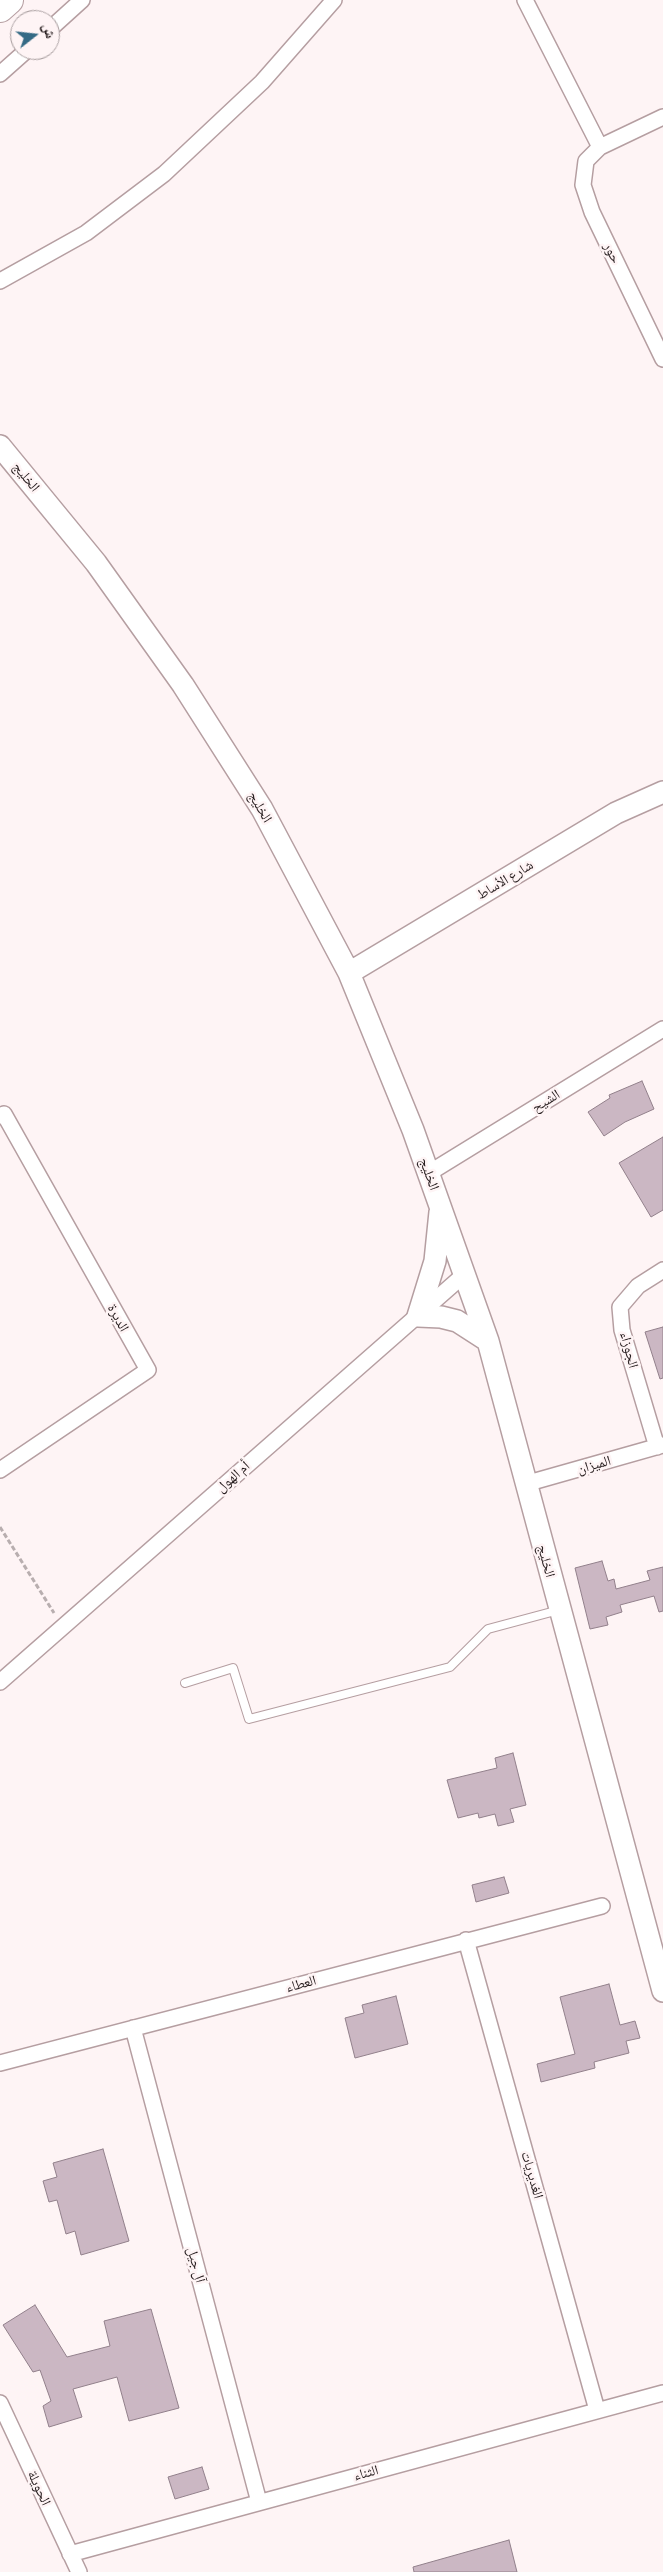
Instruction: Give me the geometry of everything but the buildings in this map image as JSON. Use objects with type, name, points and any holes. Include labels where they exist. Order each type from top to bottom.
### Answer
[{"type":"highway","points":[[0,8],[9,0]]},
{"type":"street","points":[[60,20],[82,0]]},
{"type":"street","points":[[0,282],[86,233],[164,174],[262,82],[334,0]]},
{"type":"street","points":[[525,0],[600,146]]},
{"type":"street","points":[[0,74],[15,60]]},
{"type":"street","name":"حور","points":[[663,117],[600,146],[586,161],[583,185],[592,212],[657,334],[663,359]]},
{"type":"street","name":"الخليج","points":[[0,446],[96,563],[183,685],[262,809],[349,974],[429,1173],[466,1273],[488,1341],[663,1991]]},
{"type":"street","name":"شارع الأساط","points":[[349,974],[616,813],[663,792]]},
{"type":"street","name":"الشيح","points":[[429,1173],[663,1029]]},
{"type":"street","name":"الديرة","points":[[0,1116],[4,1114],[148,1370],[0,1470]]},
{"type":"street","points":[[440,1204],[435,1261],[418,1316],[441,1317],[457,1321],[488,1341]]},
{"type":"street","name":"الجوزاء","points":[[660,1446],[622,1330],[620,1307],[638,1286],[663,1270]]},
{"type":"street","name":"أم الهول","points":[[0,1682],[466,1273]]},
{"type":"street","name":"الميزان","points":[[525,1484],[660,1446]]},
{"type":"street","name":"العطاء","points":[[0,2063],[602,1906]]},
{"type":"street","name":"الغديريات","points":[[466,1940],[597,2410]]},
{"type":"street","name":"آل جيل","points":[[133,2028],[259,2502]]},
{"type":"street","name":"الثناء","points":[[70,2554],[663,2393]]},
{"type":"street","name":"الحويلة","points":[[0,2403],[79,2572]]},
{"type":"lane","points":[[185,1683],[233,1668],[249,1719],[450,1667],[488,1628],[559,1610]]},
{"type":"path","points":[[0,1527],[62,1626]]}]
